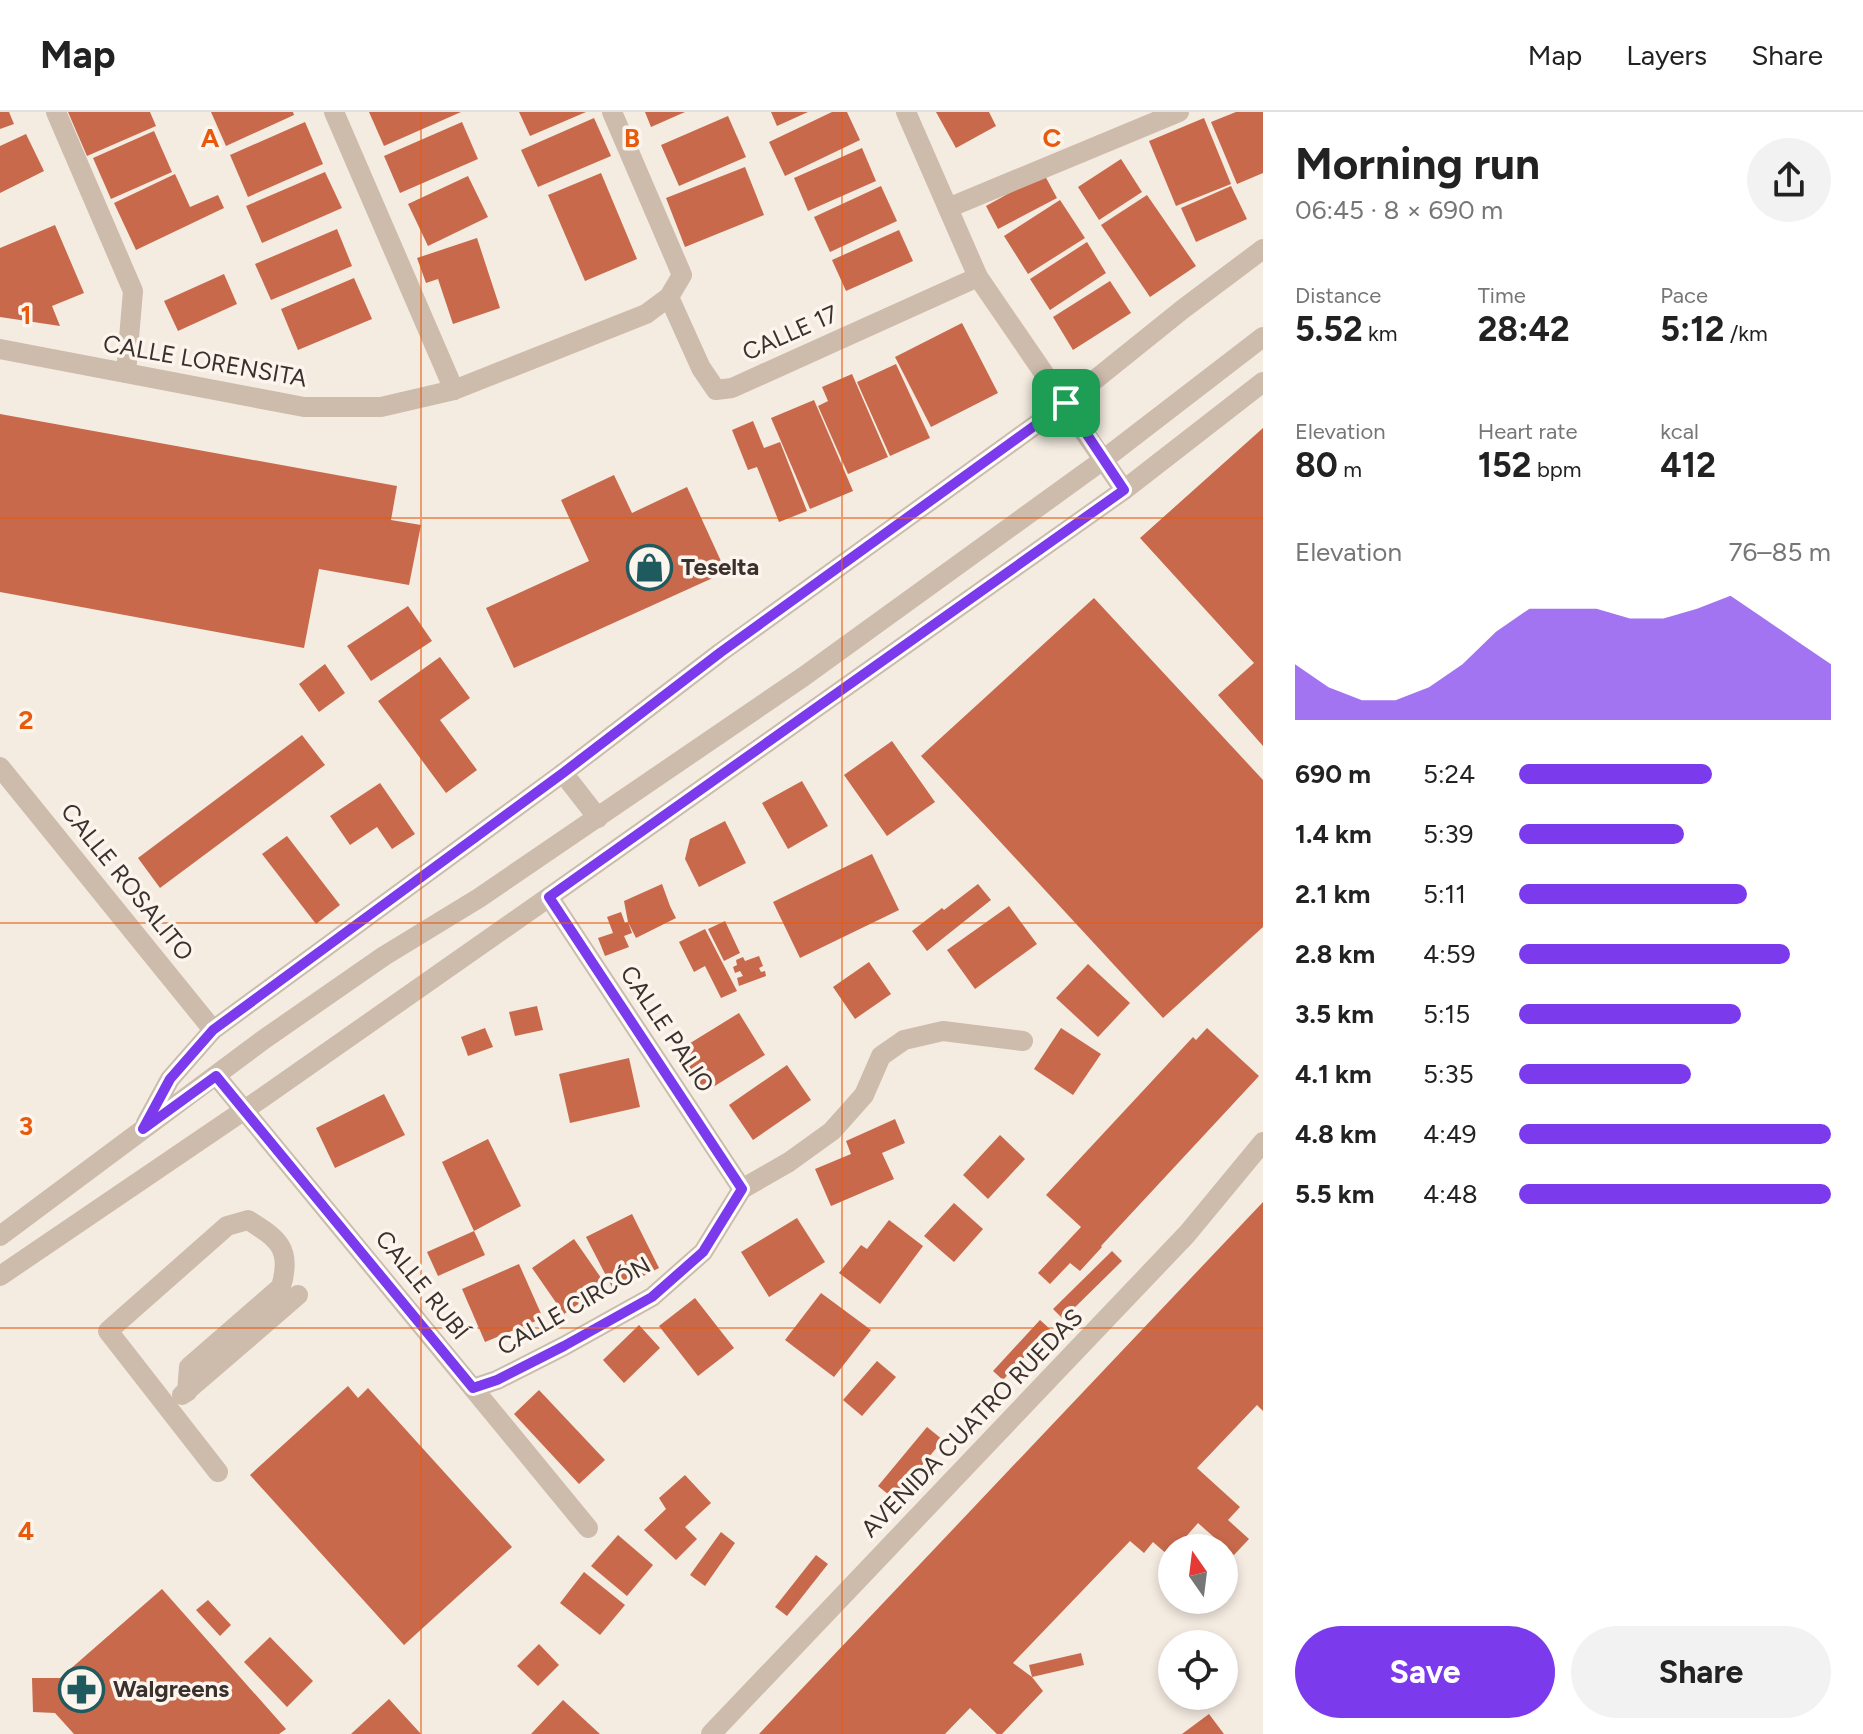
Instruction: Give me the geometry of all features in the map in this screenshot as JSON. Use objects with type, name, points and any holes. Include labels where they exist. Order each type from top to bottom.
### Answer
[{"type":"street","points":[[56,112],[133,291],[126,373]]},
{"type":"street","points":[[334,112],[454,390]]},
{"type":"street","points":[[612,112],[682,275],[669,297]]},
{"type":"street","points":[[906,112],[978,277],[1124,490]]},
{"type":"street","points":[[948,208],[1179,112]]},
{"type":"street","points":[[143,1129],[170,1079],[213,1030],[563,773],[721,652],[1066,403],[1263,249]]},
{"type":"street","name":"CALLE 17","points":[[669,297],[701,368],[716,390],[732,388],[978,277]]},
{"type":"street","name":"CALLE LORENSITA","points":[[0,349],[304,407],[381,407],[454,390],[646,314],[669,297]]},
{"type":"street","points":[[0,1236],[384,956],[479,898],[803,677],[1103,460],[1263,337]]},
{"type":"street","points":[[0,1276],[549,897],[1124,490],[1263,382]]},
{"type":"street","name":"CALLE ROSALITO","points":[[0,767],[213,1030]]},
{"type":"street","points":[[563,773],[598,818]]},
{"type":"street","name":"CALLE PALIO","points":[[549,897],[742,1189]]},
{"type":"street","name":"CALLE CIRCÓN","points":[[473,1388],[497,1380],[564,1346],[652,1297],[703,1252],[742,1189],[789,1162],[832,1131],[864,1095],[881,1056],[904,1040],[943,1031],[1023,1041]]},
{"type":"street","name":"CALLE RUBÍ","points":[[216,1076],[588,1528]]},
{"type":"street","name":"AVENIDA CUATRO RUEDAS","points":[[711,1734],[1187,1234],[1263,1142]]},
{"type":"street","points":[[187,1392],[189,1367],[281,1287],[286,1269],[284,1251],[267,1232],[248,1220],[227,1226],[108,1331],[218,1472]]},
{"type":"street","points":[[164,1405],[187,1392],[298,1295]]},
{"type":"building","points":[[0,112],[9,112],[14,124],[0,129]]},
{"type":"building","points":[[68,112],[150,112],[156,126],[87,156]]},
{"type":"building","points":[[211,112],[293,112],[294,115],[226,146]]},
{"type":"building","points":[[369,112],[461,112],[384,146]]},
{"type":"building","points":[[519,112],[586,112],[530,136]]},
{"type":"building","points":[[645,112],[685,112],[651,127]]},
{"type":"building","points":[[771,112],[808,112],[777,126]]},
{"type":"building","points":[[832,112],[847,112],[860,140],[785,176],[769,142]]},
{"type":"building","points":[[936,112],[989,112],[996,126],[956,148]]},
{"type":"building","points":[[1236,112],[1263,112],[1263,173],[1237,184],[1211,122]]},
{"type":"building","points":[[728,116],[746,157],[679,186],[661,145]]},
{"type":"building","points":[[594,118],[611,156],[538,187],[521,150]]},
{"type":"building","points":[[1204,118],[1231,184],[1176,206],[1149,141]]},
{"type":"building","points":[[305,122],[323,164],[248,197],[230,155]]},
{"type":"building","points":[[462,122],[478,159],[400,193],[384,156]]},
{"type":"building","points":[[154,131],[172,172],[111,199],[93,158]]},
{"type":"building","points":[[26,134],[44,171],[0,193],[0,146]]},
{"type":"building","points":[[862,148],[876,181],[808,211],[794,178]]},
{"type":"building","points":[[1121,159],[1142,192],[1099,220],[1078,187]]},
{"type":"building","points":[[745,167],[764,215],[685,247],[666,198]]},
{"type":"building","points":[[325,172],[342,208],[262,243],[246,206]]},
{"type":"building","points":[[601,173],[637,259],[585,281],[548,195]]},
{"type":"building","points":[[175,174],[190,207],[218,195],[224,208],[136,250],[114,203]]},
{"type":"building","points":[[1044,174],[1057,198],[998,229],[986,206]]},
{"type":"building","points":[[468,176],[488,217],[428,246],[408,204]]},
{"type":"building","points":[[881,186],[897,221],[830,252],[814,217]]},
{"type":"building","points":[[1231,186],[1247,219],[1196,242],[1181,208]]},
{"type":"building","points":[[1147,195],[1196,266],[1150,297],[1101,225]]},
{"type":"building","points":[[1060,200],[1085,238],[1028,274],[1004,236]]},
{"type":"building","points":[[55,225],[84,293],[52,306],[60,326],[0,317],[0,248]]},
{"type":"building","points":[[337,229],[352,266],[271,300],[255,264]]},
{"type":"building","points":[[899,230],[913,261],[846,291],[832,260]]},
{"type":"building","points":[[477,238],[500,308],[453,324],[438,279],[426,283],[417,258]]},
{"type":"building","points":[[1087,242],[1106,273],[1050,310],[1030,279]]},
{"type":"building","points":[[224,274],[237,304],[178,331],[164,301]]},
{"type":"building","points":[[354,278],[372,319],[298,350],[281,309]]},
{"type":"building","points":[[1110,281],[1131,313],[1073,350],[1053,317]]},
{"type":"building","points":[[962,323],[998,393],[931,427],[895,357]]},
{"type":"building","points":[[896,364],[930,438],[890,456],[857,382]]},
{"type":"building","points":[[852,374],[888,457],[848,474],[818,406],[828,401],[822,387]]},
{"type":"building","points":[[814,400],[853,491],[810,509],[771,418]]},
{"type":"building","points":[[0,414],[397,486],[391,520],[421,525],[409,585],[319,569],[304,648],[0,592]]},
{"type":"building","points":[[753,421],[764,448],[780,442],[807,511],[779,522],[757,467],[748,470],[732,430]]},
{"type":"building","points":[[1263,428],[1263,746],[1218,695],[1254,663],[1140,538]]},
{"type":"building","name":"Teselta","points":[[614,475],[632,513],[687,487],[726,572],[514,668],[486,608],[589,561],[561,500]]},
{"type":"building","points":[[1094,598],[1263,780],[1263,927],[1163,1018],[921,756]]},
{"type":"building","points":[[408,606],[432,641],[371,681],[347,646]]},
{"type":"building","points":[[440,657],[470,698],[440,720],[477,770],[446,793],[378,701]]},
{"type":"building","points":[[325,664],[345,693],[319,712],[299,684]]},
{"type":"building","points":[[302,735],[325,765],[160,888],[138,858]]},
{"type":"building","points":[[892,741],[935,802],[887,836],[844,775]]},
{"type":"building","points":[[802,781],[828,826],[788,849],[762,803]]},
{"type":"building","points":[[380,783],[415,834],[392,849],[377,827],[350,845],[330,816]]},
{"type":"building","points":[[725,821],[746,863],[699,887],[685,859],[690,839]]},
{"type":"building","points":[[287,836],[340,905],[316,924],[262,854]]},
{"type":"building","points":[[872,854],[899,910],[800,958],[773,902]]},
{"type":"building","points":[[662,884],[676,918],[636,938],[628,922],[624,901]]},
{"type":"building","points":[[978,884],[991,900],[927,951],[912,931]]},
{"type":"building","points":[[1009,906],[1037,944],[975,989],[947,950]]},
{"type":"building","points":[[621,912],[632,933],[624,936],[629,947],[605,956],[598,938],[613,933],[607,917]]},
{"type":"building","points":[[725,921],[740,953],[724,961],[708,929]]},
{"type":"building","points":[[705,929],[737,991],[721,998],[705,966],[694,972],[679,942]]},
{"type":"building","points":[[759,956],[763,966],[759,968],[761,972],[765,971],[766,976],[739,986],[737,978],[743,976],[740,971],[735,973],[733,967],[737,965],[736,960],[743,957],[745,961]]},
{"type":"building","points":[[869,962],[891,994],[855,1019],[833,987]]},
{"type":"building","points":[[1088,964],[1130,1003],[1098,1037],[1056,998]]},
{"type":"building","points":[[537,1006],[543,1030],[515,1036],[509,1012]]},
{"type":"building","points":[[739,1013],[765,1055],[705,1092],[679,1050]]},
{"type":"building","points":[[485,1028],[493,1047],[468,1056],[461,1037]]},
{"type":"building","points":[[1061,1028],[1101,1054],[1073,1095],[1034,1069]]},
{"type":"building","points":[[1207,1028],[1259,1076],[1080,1271],[1070,1263],[1050,1284],[1038,1273],[1081,1227],[1046,1195],[1193,1037],[1196,1040]]},
{"type":"building","points":[[629,1058],[640,1107],[570,1123],[559,1074]]},
{"type":"building","points":[[787,1065],[811,1100],[753,1140],[729,1105]]},
{"type":"building","points":[[384,1094],[405,1135],[335,1168],[316,1128]]},
{"type":"building","points":[[895,1119],[905,1143],[882,1153],[894,1179],[831,1206],[815,1169],[851,1154],[846,1141]]},
{"type":"building","points":[[1000,1135],[1025,1159],[988,1199],[963,1175]]},
{"type":"building","points":[[488,1139],[521,1206],[474,1231],[442,1162]]},
{"type":"building","points":[[1263,1202],[1263,1411],[1257,1405],[1197,1468],[1240,1507],[1228,1520],[1249,1539],[1238,1551],[1238,1534],[1210,1534],[1198,1523],[1188,1534],[1158,1534],[1158,1546],[1153,1542],[1144,1553],[1130,1541],[1013,1663],[1032,1677],[1043,1691],[1002,1734],[997,1734],[970,1708],[945,1734],[759,1734]]},
{"type":"building","points":[[954,1203],[983,1229],[954,1262],[924,1236]]},
{"type":"building","points":[[632,1214],[659,1268],[614,1291],[586,1237]]},
{"type":"building","points":[[797,1218],[825,1262],[769,1297],[741,1252]]},
{"type":"building","points":[[889,1220],[923,1246],[880,1304],[839,1273],[861,1245],[867,1249]]},
{"type":"building","points":[[474,1231],[485,1255],[438,1276],[427,1252]]},
{"type":"building","points":[[574,1239],[606,1285],[564,1314],[532,1268]]},
{"type":"building","points":[[1112,1251],[1122,1261],[1063,1319],[1053,1309]]},
{"type":"building","points":[[519,1264],[543,1318],[485,1342],[462,1289]]},
{"type":"building","points":[[821,1293],[871,1330],[834,1377],[785,1340]]},
{"type":"building","points":[[695,1298],[734,1348],[698,1376],[659,1326]]},
{"type":"building","points":[[1040,1320],[1050,1329],[1003,1380],[993,1371]]},
{"type":"building","points":[[639,1325],[660,1348],[624,1383],[603,1360]]},
{"type":"building","points":[[877,1361],[896,1377],[862,1416],[843,1400]]},
{"type":"building","points":[[348,1386],[358,1398],[368,1388],[512,1547],[404,1645],[250,1475]]},
{"type":"building","points":[[539,1390],[605,1460],[579,1484],[514,1414]]},
{"type":"building","points":[[927,1427],[943,1440],[894,1499],[878,1486]]},
{"type":"building","points":[[685,1475],[711,1503],[685,1527],[697,1539],[676,1560],[644,1530],[666,1509],[659,1498]]},
{"type":"building","points":[[721,1532],[735,1543],[705,1586],[690,1575]]},
{"type":"building","points":[[618,1535],[653,1565],[627,1596],[591,1566]]},
{"type":"building","points":[[816,1555],[828,1564],[787,1616],[775,1607]]},
{"type":"building","points":[[584,1572],[625,1605],[600,1635],[560,1603]]},
{"type":"building","name":"Walgreens","points":[[162,1589],[286,1729],[279,1734],[74,1734],[55,1713],[33,1712],[32,1678],[60,1678]]},
{"type":"building","points":[[208,1600],[231,1625],[220,1636],[196,1610]]},
{"type":"building","points":[[270,1637],[313,1681],[287,1707],[244,1662]]},
{"type":"building","points":[[539,1644],[559,1665],[538,1686],[517,1666]]},
{"type":"building","points":[[1081,1653],[1084,1665],[1032,1677],[1029,1665]]},
{"type":"building","points":[[389,1699],[421,1734],[351,1734]]},
{"type":"building","points":[[563,1700],[600,1734],[531,1734]]},
{"type":"building","points":[[1209,1714],[1224,1734],[1182,1734]]},
{"type":"place","name":"Teselta","points":[[650,567]]},
{"type":"place","name":"Walgreens","points":[[82,1689]]},
{"type":"route","points":[[1066,403],[1124,490],[549,897],[742,1189],[703,1252],[652,1297],[564,1346],[497,1380],[473,1388],[216,1076],[143,1129],[170,1079],[213,1030],[563,773],[721,652],[1066,403]]}]
